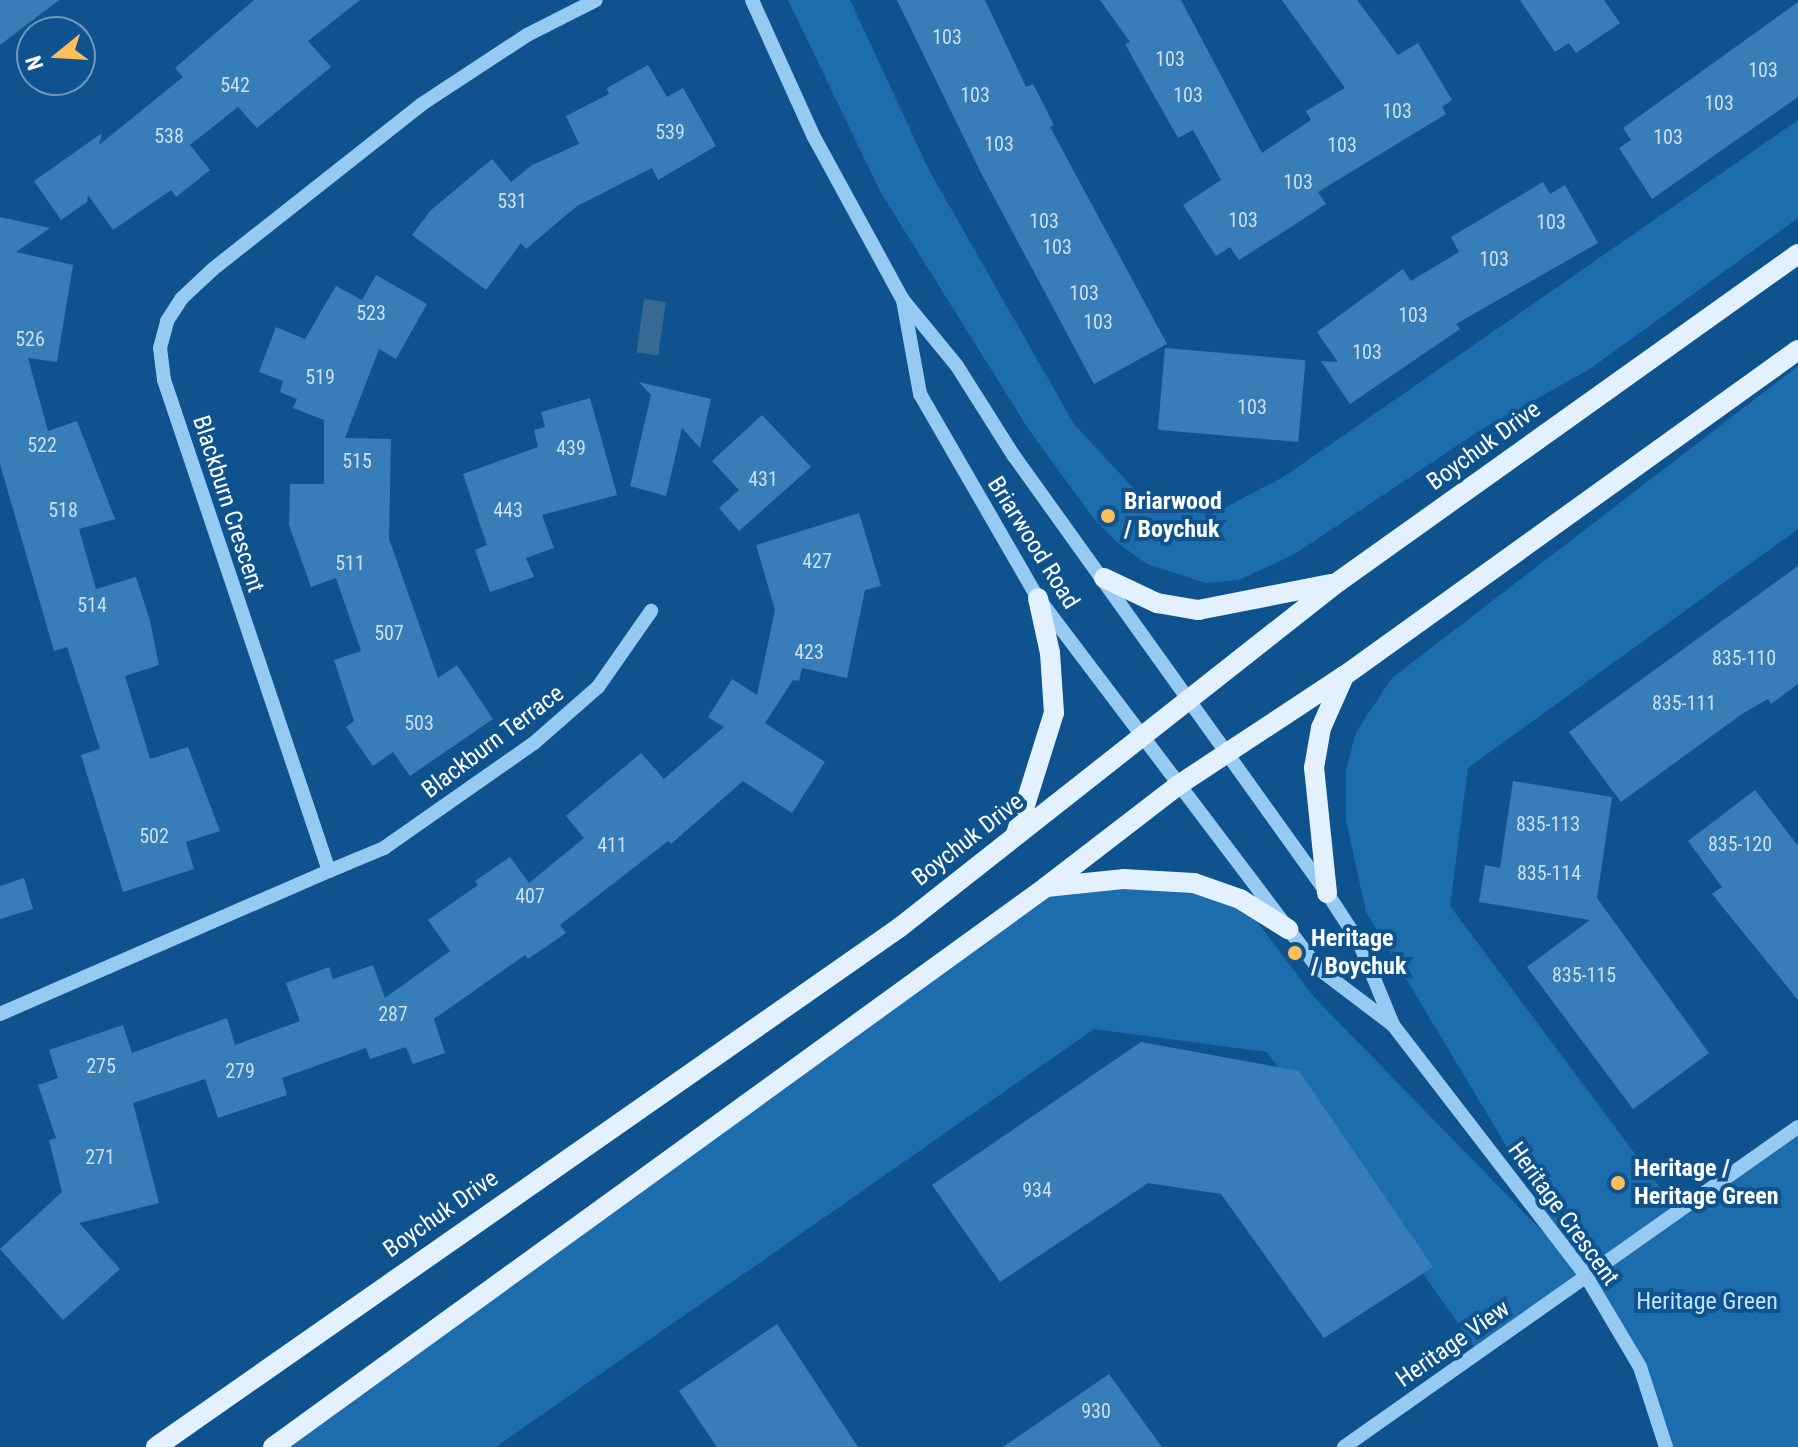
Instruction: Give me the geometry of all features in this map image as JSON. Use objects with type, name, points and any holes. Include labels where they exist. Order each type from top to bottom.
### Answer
[{"type":"main road","name":"Boychuk Drive","points":[[156,1447],[899,928],[1338,582],[1798,254]]},
{"type":"main road","points":[[273,1447],[1046,887],[1177,786],[1344,676],[1798,350]]},
{"type":"main road","points":[[1104,578],[1157,603],[1198,610],[1338,582]]},
{"type":"main road","points":[[1016,835],[1054,713],[1050,653],[1038,598]]},
{"type":"main road","points":[[1327,893],[1314,768],[1321,728],[1344,676]]},
{"type":"main road","points":[[1046,887],[1123,879],[1194,883],[1240,899],[1288,929]]},
{"type":"street","name":"Blackburn Crescent","points":[[329,871],[164,380],[160,348],[167,321],[182,298],[207,275],[442,89],[527,35],[596,0]]},
{"type":"street","name":"Briarwood Road","points":[[752,0],[821,150],[903,300],[957,366],[1014,456],[1227,754]]},
{"type":"street","name":"Briarwood Road","points":[[903,300],[920,394],[1038,598],[1177,786]]},
{"type":"street","name":"Blackburn Terrace","points":[[329,871],[384,848],[534,743],[598,687],[651,611]]},
{"type":"street","name":"Heritage Crescent","points":[[1227,754],[1359,942],[1393,1025],[1586,1276],[1640,1367],[1666,1447]]},
{"type":"street","name":"Heritage Crescent","points":[[1177,786],[1319,969],[1393,1025]]},
{"type":"street","points":[[0,1014],[329,871]]},
{"type":"street","points":[[1586,1276],[1798,1127]]},
{"type":"street","name":"Heritage View","points":[[1344,1447],[1586,1276]]},
{"type":"green space","points":[[788,0],[850,0],[929,170],[1074,424],[1148,504],[1211,515],[1285,476],[1798,120],[1798,218],[1590,369],[1479,431],[1293,555],[1239,580],[1206,583],[1147,564],[1119,544],[1094,519],[1027,427],[881,193]]},
{"type":"green space","name":"Heritage Green","points":[[1798,366],[1798,529],[1468,768],[1450,906],[1677,1210],[1798,1127],[1798,1447],[1666,1447],[1640,1367],[1586,1276],[1479,1353],[1267,1052],[1094,1029],[496,1447],[273,1447],[1046,887],[1123,879],[1240,899],[1314,997],[1582,1272],[1366,912],[1346,820],[1346,770],[1356,732],[1392,678]]},
{"type":"shaded area","points":[[644,299],[666,302],[658,356],[636,352]]},
{"type":"building","points":[[0,0],[59,0],[38,16],[16,16],[16,33],[0,45]]},
{"type":"building","points":[[254,0],[360,0],[308,41],[331,67],[257,128],[238,107],[190,145],[210,170],[176,197],[171,190],[113,230],[88,195],[87,202],[61,220],[34,181],[102,133],[99,145],[183,77],[175,68]]},
{"type":"building","points":[[897,0],[985,0],[1026,87],[1033,84],[1054,125],[1050,127],[1167,344],[1094,384],[981,173]]},
{"type":"building","points":[[1100,0],[1181,0],[1262,153],[1311,120],[1306,111],[1345,88],[1282,0],[1357,0],[1398,55],[1418,43],[1452,100],[1442,107],[1446,114],[1318,192],[1326,204],[1239,260],[1230,247],[1216,256],[1183,205],[1221,180],[1193,130],[1178,138],[1125,44],[1130,42]]},
{"type":"building","points":[[1520,0],[1604,0],[1620,23],[1576,53],[1569,43],[1555,52]]},
{"type":"building","points":[[1798,2],[1798,97],[1652,199],[1619,148],[1631,140],[1623,128]]},
{"type":"building","points":[[648,65],[667,97],[683,88],[716,146],[658,180],[652,168],[577,206],[526,249],[521,243],[486,290],[412,235],[430,211],[492,159],[511,182],[532,165],[579,144],[566,116],[609,94],[607,88]]},
{"type":"building","points":[[1543,182],[1550,194],[1565,185],[1598,243],[1456,324],[1460,329],[1350,404],[1321,361],[1338,362],[1317,332],[1403,269],[1411,281],[1459,252],[1451,237]]},
{"type":"building","points":[[0,217],[50,228],[16,252],[73,265],[57,362],[28,358],[48,431],[77,421],[115,519],[79,529],[96,589],[136,577],[150,621],[159,665],[125,676],[150,759],[188,747],[220,831],[186,842],[194,869],[123,892],[81,755],[100,749],[67,647],[54,651],[0,464]]},
{"type":"building","points":[[376,275],[427,304],[396,359],[379,349],[345,438],[391,439],[389,539],[438,678],[457,665],[493,719],[410,776],[393,752],[373,766],[346,727],[354,721],[334,660],[361,651],[336,578],[311,587],[289,525],[290,484],[324,484],[324,420],[293,408],[297,399],[280,392],[283,381],[259,372],[276,327],[305,339],[336,286],[362,300]]},
{"type":"building","points":[[1165,348],[1305,360],[1298,442],[1158,430]]},
{"type":"building","points":[[639,382],[711,399],[700,448],[682,428],[666,496],[630,486],[651,395]]},
{"type":"building","points":[[590,398],[617,495],[542,515],[554,548],[526,558],[534,577],[490,592],[475,550],[487,545],[463,474],[538,447],[534,430],[545,427],[541,412]]},
{"type":"building","points":[[762,415],[811,467],[739,531],[719,508],[739,490],[712,461]]},
{"type":"building","points":[[859,513],[881,586],[865,590],[847,678],[802,668],[799,681],[793,680],[765,723],[825,762],[792,813],[743,781],[671,844],[668,841],[560,925],[566,933],[528,959],[525,955],[434,1019],[445,1053],[413,1064],[406,1047],[370,1059],[366,1048],[282,1078],[287,1095],[218,1118],[205,1079],[133,1103],[159,1203],[79,1223],[120,1269],[63,1320],[0,1249],[62,1192],[49,1140],[56,1138],[38,1085],[58,1078],[49,1050],[123,1025],[132,1053],[227,1018],[235,1045],[300,1021],[286,983],[329,967],[333,979],[373,965],[385,998],[450,951],[428,920],[478,885],[475,881],[510,857],[529,883],[584,838],[566,816],[641,753],[664,779],[724,727],[708,717],[732,679],[757,695],[775,610],[756,545]]},
{"type":"building","points":[[1798,566],[1798,684],[1771,704],[1768,699],[1742,714],[1621,802],[1569,732]]},
{"type":"building","points":[[1513,781],[1612,797],[1597,898],[1709,1053],[1633,1109],[1527,967],[1590,920],[1479,902],[1485,865],[1500,868]]},
{"type":"building","points":[[1755,790],[1798,846],[1798,1000],[1712,894],[1722,887],[1688,841]]},
{"type":"building","points":[[24,878],[33,909],[0,919],[0,886]]},
{"type":"building","points":[[1141,1042],[1299,1071],[1433,1267],[1324,1338],[1221,1194],[1148,1183],[1000,1282],[932,1185]]},
{"type":"building","points":[[777,1324],[858,1447],[717,1447],[679,1391]]},
{"type":"building","points":[[1109,1374],[1162,1447],[1003,1447]]},
{"type":"place","name":"Briarwood / Boychuk","points":[[1108,516]]},
{"type":"place","name":"Heritage / Boychuk","points":[[1295,953]]},
{"type":"place","name":"Heritage / Heritage Green","points":[[1618,1183]]}]
